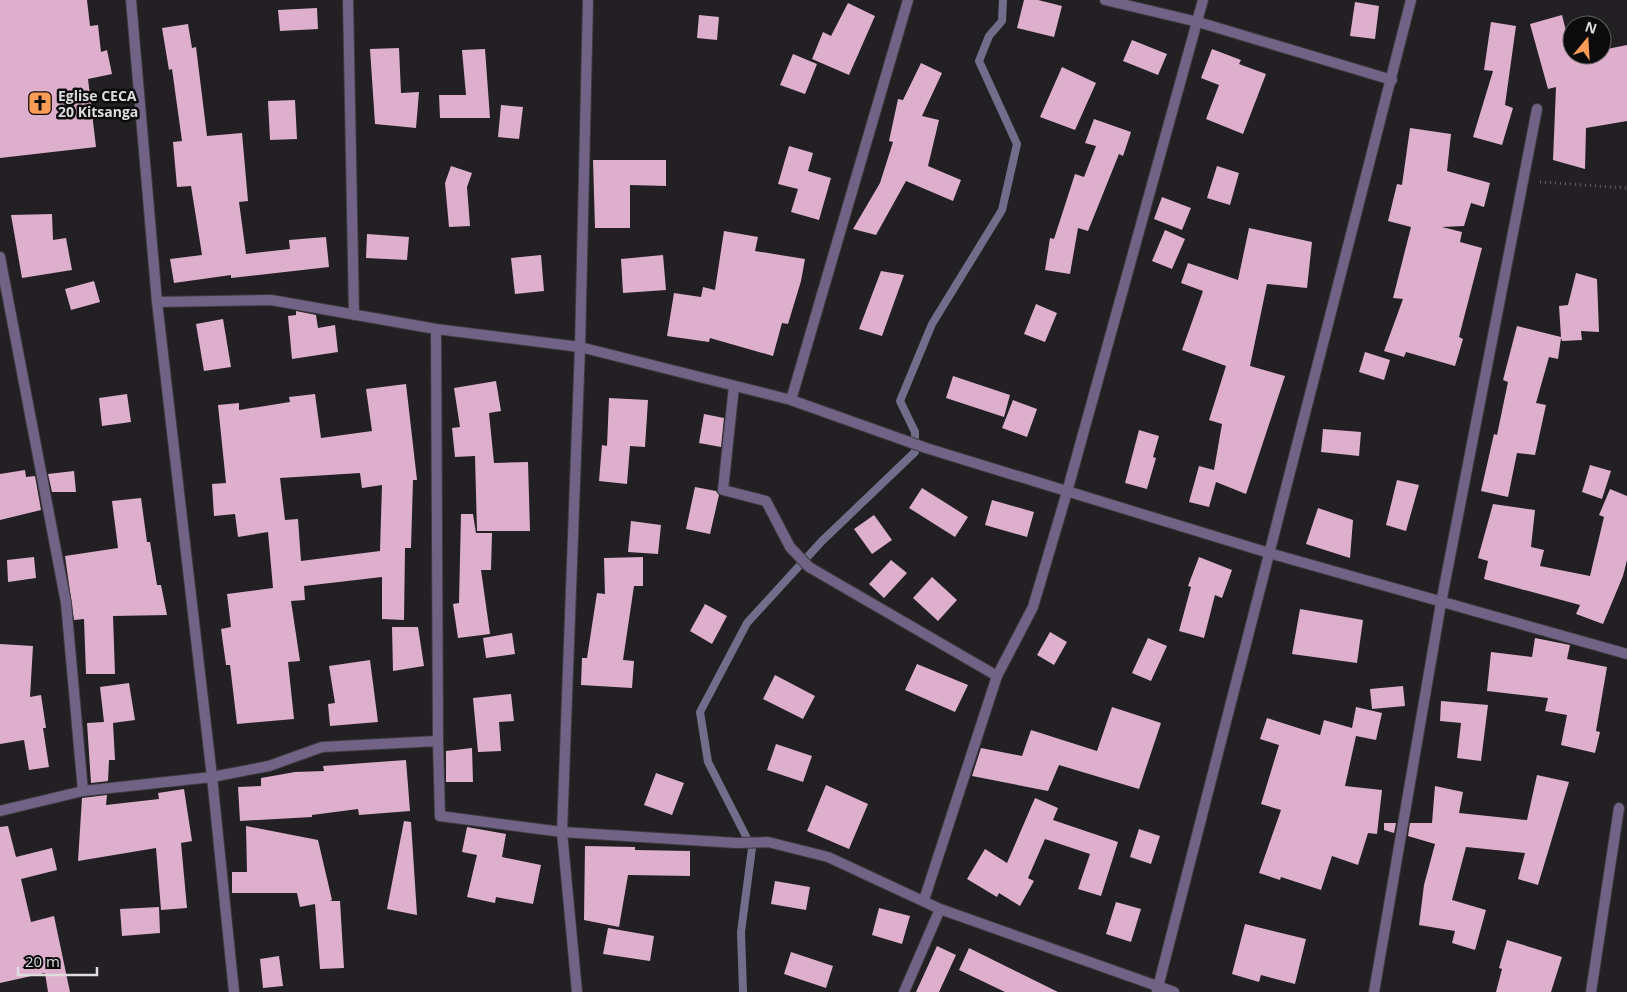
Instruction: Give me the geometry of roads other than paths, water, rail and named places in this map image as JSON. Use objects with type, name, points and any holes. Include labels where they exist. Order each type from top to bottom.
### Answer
[{"type":"street","points":[[130,0],[157,302],[212,777],[234,992]]},
{"type":"street","points":[[348,0],[354,315]]},
{"type":"street","points":[[577,992],[562,832],[580,347],[588,0]]},
{"type":"street","points":[[791,400],[908,0]]},
{"type":"street","points":[[1105,0],[1198,22],[1392,80]]},
{"type":"street","points":[[924,900],[998,676],[1033,607],[1067,492],[1198,22],[1202,0]]},
{"type":"street","points":[[1157,989],[1412,0]]},
{"type":"street","points":[[1374,992],[1441,603],[1525,181],[1537,109]]},
{"type":"street","points":[[0,256],[66,602],[83,791]]},
{"type":"street","points":[[157,302],[271,300],[436,329],[580,347],[791,400],[926,448],[1067,492],[1441,603],[1627,654]]},
{"type":"street","points":[[436,329],[440,816],[562,832],[737,843],[768,842],[828,857],[940,909],[1157,989],[1174,992]]},
{"type":"street","points":[[734,386],[723,490],[766,501],[790,547],[809,567],[998,676]]},
{"type":"street","points":[[0,811],[83,791],[212,777],[269,766],[322,747],[438,741]]},
{"type":"street","points":[[1591,992],[1619,808]]},
{"type":"street","points":[[904,992],[940,909]]},
{"type":"waterway","points":[[743,992],[741,932],[752,848],[708,762],[700,712],[747,623],[822,541],[915,452],[915,432],[900,401],[932,324],[1002,210],[1017,144],[979,61],[989,36],[1002,21],[1003,0]]},
{"type":"place","name":"Eglise CECA 20 Kitsanga","points":[[40,103]]}]
